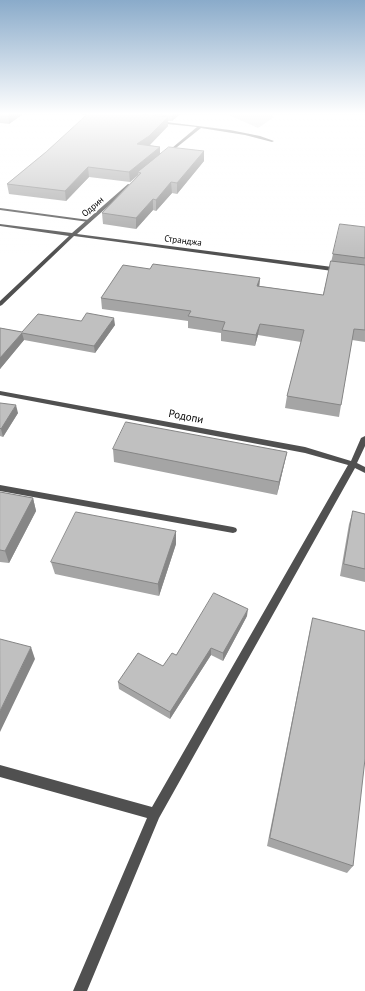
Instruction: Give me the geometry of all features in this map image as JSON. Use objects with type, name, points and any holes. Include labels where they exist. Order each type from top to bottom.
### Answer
[{"type":"street","name":"Одрин","points":[[0,304],[74,234],[134,182]]},
{"type":"street","points":[[0,209],[89,221]]},
{"type":"street","name":"Странджа","points":[[0,224],[350,271]]},
{"type":"street","name":"Родопи","points":[[0,393],[305,450],[353,464],[365,470]]},
{"type":"street","points":[[80,991],[155,814],[353,464],[365,438]]},
{"type":"street","points":[[0,488],[233,530]]},
{"type":"street","points":[[0,771],[155,814]]},
{"type":"building","points":[[36,160],[144,160],[129,172],[88,167],[65,191],[7,184]]},
{"type":"building","points":[[153,160],[196,160],[177,183],[171,182],[156,200],[153,199],[136,218],[102,213],[141,173],[138,172]]},
{"type":"building","points":[[340,224],[365,227],[365,258],[333,254]]},
{"type":"building","points":[[331,261],[365,265],[365,330],[354,329],[341,405],[287,396],[304,330],[260,324],[256,335],[222,330],[225,322],[188,316],[191,311],[101,298],[123,265],[150,269],[153,264],[260,278],[257,286],[323,295]]},
{"type":"building","points":[[87,313],[114,318],[94,346],[22,333],[0,358],[0,328],[22,332],[38,314],[81,321]]},
{"type":"building","points":[[0,403],[16,405],[1,429],[0,428]]},
{"type":"building","points":[[126,422],[287,452],[279,482],[113,449]]},
{"type":"building","points":[[0,492],[33,498],[5,551],[0,550]]},
{"type":"building","points":[[353,511],[365,514],[365,569],[344,564]]},
{"type":"building","points":[[76,512],[176,531],[158,584],[51,562]]},
{"type":"building","points":[[214,593],[248,609],[223,653],[211,648],[170,712],[118,682],[138,653],[163,666],[172,653],[176,655]]},
{"type":"building","points":[[313,618],[365,631],[365,759],[353,866],[270,838]]},
{"type":"building","points":[[0,639],[31,647],[0,711]]}]
